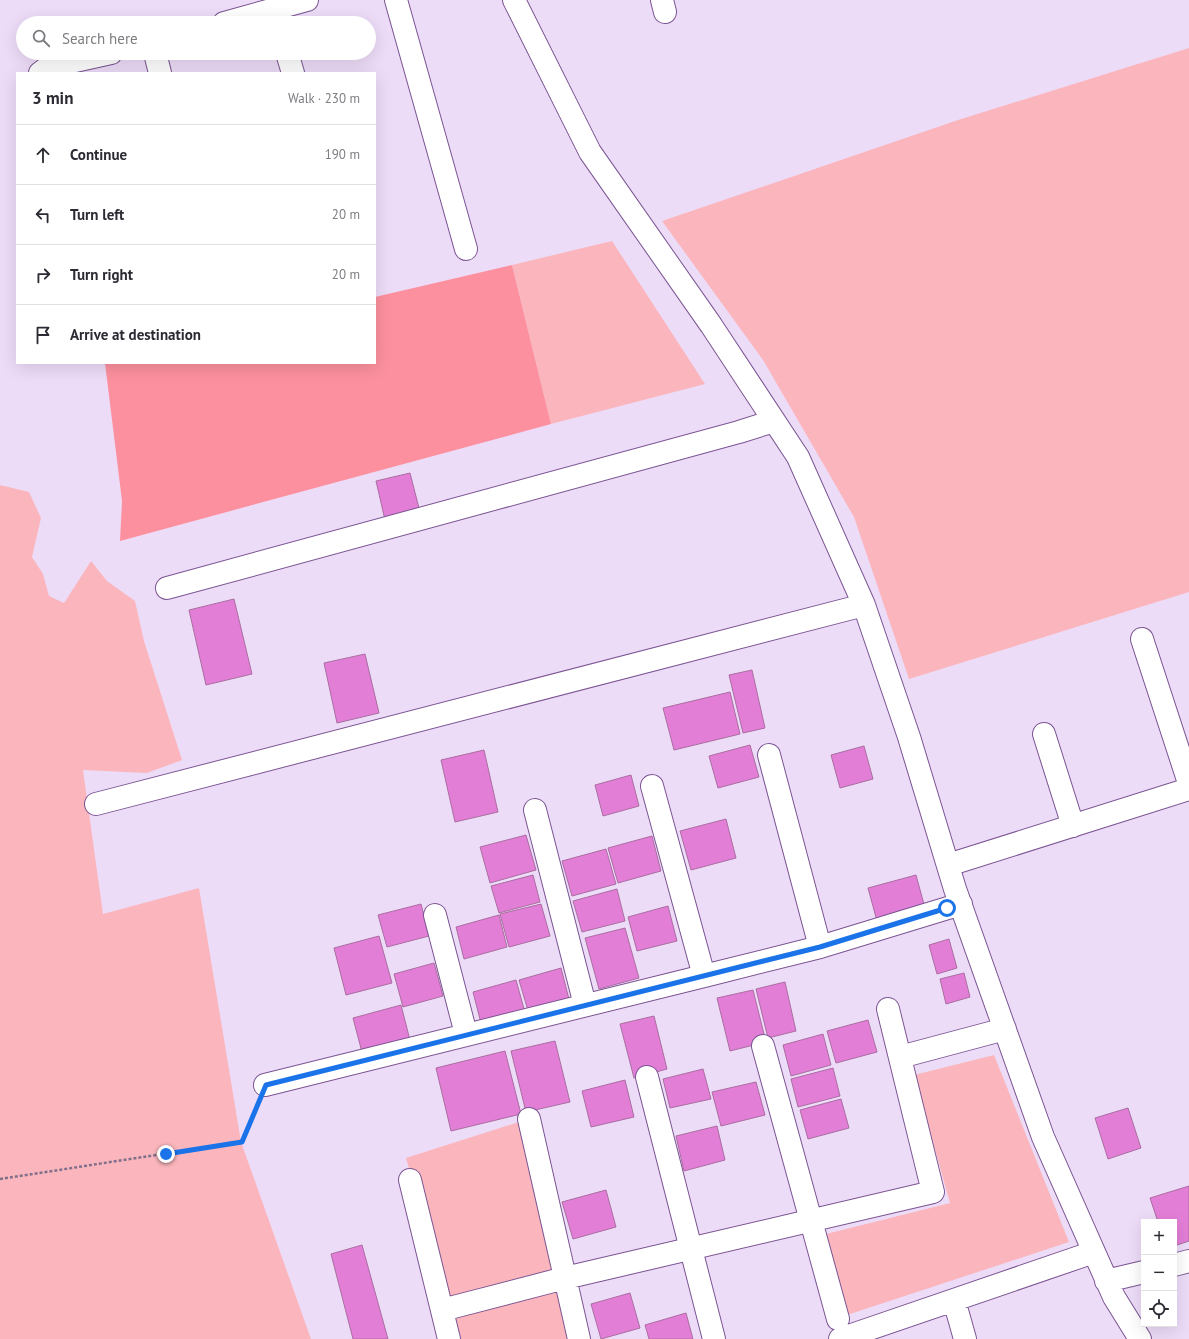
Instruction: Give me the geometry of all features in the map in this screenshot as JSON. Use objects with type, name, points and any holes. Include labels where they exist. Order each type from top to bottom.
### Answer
[{"type":"street","points":[[278,16],[307,0]]},
{"type":"street","points":[[396,0],[466,249]]},
{"type":"street","points":[[514,0],[590,152],[711,325],[798,457],[864,605],[909,737],[961,904],[1043,1137],[1106,1281],[1140,1339]]},
{"type":"street","points":[[41,72],[48,67],[80,60]]},
{"type":"street","points":[[157,60],[160,72]]},
{"type":"street","points":[[290,60],[293,72]]},
{"type":"street","points":[[167,588],[732,434],[774,421]]},
{"type":"street","points":[[96,804],[864,605]]},
{"type":"street","points":[[1142,639],[1189,783]]},
{"type":"street","points":[[1044,734],[1073,826]]},
{"type":"street","points":[[769,754],[820,947]]},
{"type":"street","points":[[652,786],[704,976]]},
{"type":"street","points":[[948,865],[1189,789]]},
{"type":"street","points":[[535,810],[585,1005]]},
{"type":"street","points":[[266,1085],[820,947],[961,904]]},
{"type":"street","points":[[435,915],[466,1034]]},
{"type":"street","points":[[442,1310],[565,1278],[934,1192],[888,1009]]},
{"type":"street","points":[[900,1057],[1005,1029]]},
{"type":"street","points":[[763,1046],[811,1220],[839,1329],[954,1300],[1094,1252]]},
{"type":"street","points":[[647,1077],[714,1339]]},
{"type":"street","points":[[530,1119],[579,1339]]},
{"type":"street","points":[[410,1180],[449,1339]]},
{"type":"street","points":[[1177,1264],[1189,1261]]},
{"type":"street","points":[[1106,1281],[1141,1273]]},
{"type":"street","points":[[954,1300],[965,1339]]},
{"type":"path","points":[[0,1178],[242,1142],[266,1085]]},
{"type":"shaded area","points":[[1189,48],[1189,592],[909,679],[854,517],[763,360],[662,221],[958,120]]},
{"type":"shaded area","points":[[612,241],[705,384],[551,424],[512,265]]},
{"type":"shaded area","points":[[512,265],[551,424],[120,541],[122,501],[105,364],[376,364],[376,297]]},
{"type":"shaded area","points":[[0,485],[29,492],[41,518],[32,557],[43,574],[49,596],[64,603],[91,561],[107,581],[135,601],[144,641],[182,760],[147,773],[83,770],[103,914],[199,888],[241,1142],[311,1339],[0,1339]]},
{"type":"shaded area","points":[[994,1055],[1069,1242],[844,1316],[822,1235],[950,1203],[914,1075]]},
{"type":"shaded area","points":[[519,1122],[568,1339],[457,1339],[406,1158]]},
{"type":"building","points":[[410,473],[420,512],[385,520],[376,481]]},
{"type":"building","points":[[234,599],[252,674],[206,685],[189,610]]},
{"type":"building","points":[[365,654],[379,713],[337,723],[324,663]]},
{"type":"building","points":[[752,670],[765,728],[743,733],[729,675]]},
{"type":"building","points":[[730,692],[740,734],[674,750],[663,708]]},
{"type":"building","points":[[750,745],[759,777],[718,788],[709,756]]},
{"type":"building","points":[[864,746],[873,779],[840,788],[831,755]]},
{"type":"building","points":[[484,750],[498,812],[455,822],[441,760]]},
{"type":"building","points":[[631,775],[639,806],[603,816],[595,785]]},
{"type":"building","points":[[726,819],[736,858],[691,870],[680,831]]},
{"type":"building","points":[[526,835],[536,870],[490,883],[480,847]]},
{"type":"building","points":[[652,836],[661,871],[618,883],[608,848]]},
{"type":"building","points":[[606,849],[616,884],[572,896],[562,861]]},
{"type":"building","points":[[533,875],[540,902],[499,913],[491,886]]},
{"type":"building","points":[[916,875],[925,908],[877,921],[868,888]]},
{"type":"building","points":[[617,889],[625,921],[582,932],[573,901]]},
{"type":"building","points":[[421,904],[429,936],[387,947],[378,915]]},
{"type":"building","points":[[541,904],[550,936],[509,947],[500,914]]},
{"type":"building","points":[[668,906],[677,941],[637,951],[628,917]]},
{"type":"building","points":[[499,915],[507,947],[464,959],[456,927]]},
{"type":"building","points":[[625,928],[639,978],[599,989],[585,938]]},
{"type":"building","points":[[379,936],[392,983],[346,995],[334,948]]},
{"type":"building","points":[[949,939],[957,968],[937,974],[929,945]]},
{"type":"building","points":[[434,963],[443,996],[403,1007],[394,974]]},
{"type":"building","points":[[561,968],[570,1003],[529,1014],[519,980]]},
{"type":"building","points":[[964,973],[970,997],[946,1004],[940,979]]},
{"type":"building","points":[[516,980],[526,1016],[482,1027],[473,992]]},
{"type":"building","points":[[785,982],[796,1031],[768,1038],[756,989]]},
{"type":"building","points":[[753,990],[766,1042],[730,1051],[717,998]]},
{"type":"building","points":[[401,1005],[411,1044],[363,1056],[353,1018]]},
{"type":"building","points":[[654,1016],[667,1069],[634,1078],[620,1024]]},
{"type":"building","points":[[868,1020],[877,1052],[836,1063],[827,1031]]},
{"type":"building","points":[[823,1034],[831,1065],[791,1076],[783,1045]]},
{"type":"building","points":[[555,1041],[570,1102],[526,1112],[511,1051]]},
{"type":"building","points":[[505,1051],[521,1114],[451,1131],[436,1068]]},
{"type":"building","points":[[833,1068],[840,1096],[798,1107],[791,1079]]},
{"type":"building","points":[[703,1069],[711,1099],[670,1108],[663,1079]]},
{"type":"building","points":[[625,1080],[634,1117],[591,1127],[582,1091]]},
{"type":"building","points":[[756,1082],[765,1115],[721,1126],[712,1092]]},
{"type":"building","points":[[841,1099],[849,1128],[808,1139],[800,1110]]},
{"type":"building","points":[[1128,1108],[1141,1148],[1108,1159],[1095,1118]]},
{"type":"building","points":[[717,1126],[725,1160],[684,1171],[676,1136]]},
{"type":"building","points":[[1189,1186],[1189,1241],[1177,1245],[1177,1219],[1157,1219],[1150,1198]]},
{"type":"building","points":[[606,1190],[616,1227],[573,1239],[562,1202]]},
{"type":"building","points":[[362,1245],[388,1339],[353,1339],[331,1254]]},
{"type":"building","points":[[630,1293],[640,1328],[601,1339],[591,1304]]},
{"type":"building","points":[[686,1313],[693,1339],[649,1339],[645,1325]]},
{"type":"route","points":[[166,1154],[242,1142],[266,1085],[820,947],[947,908]]}]
